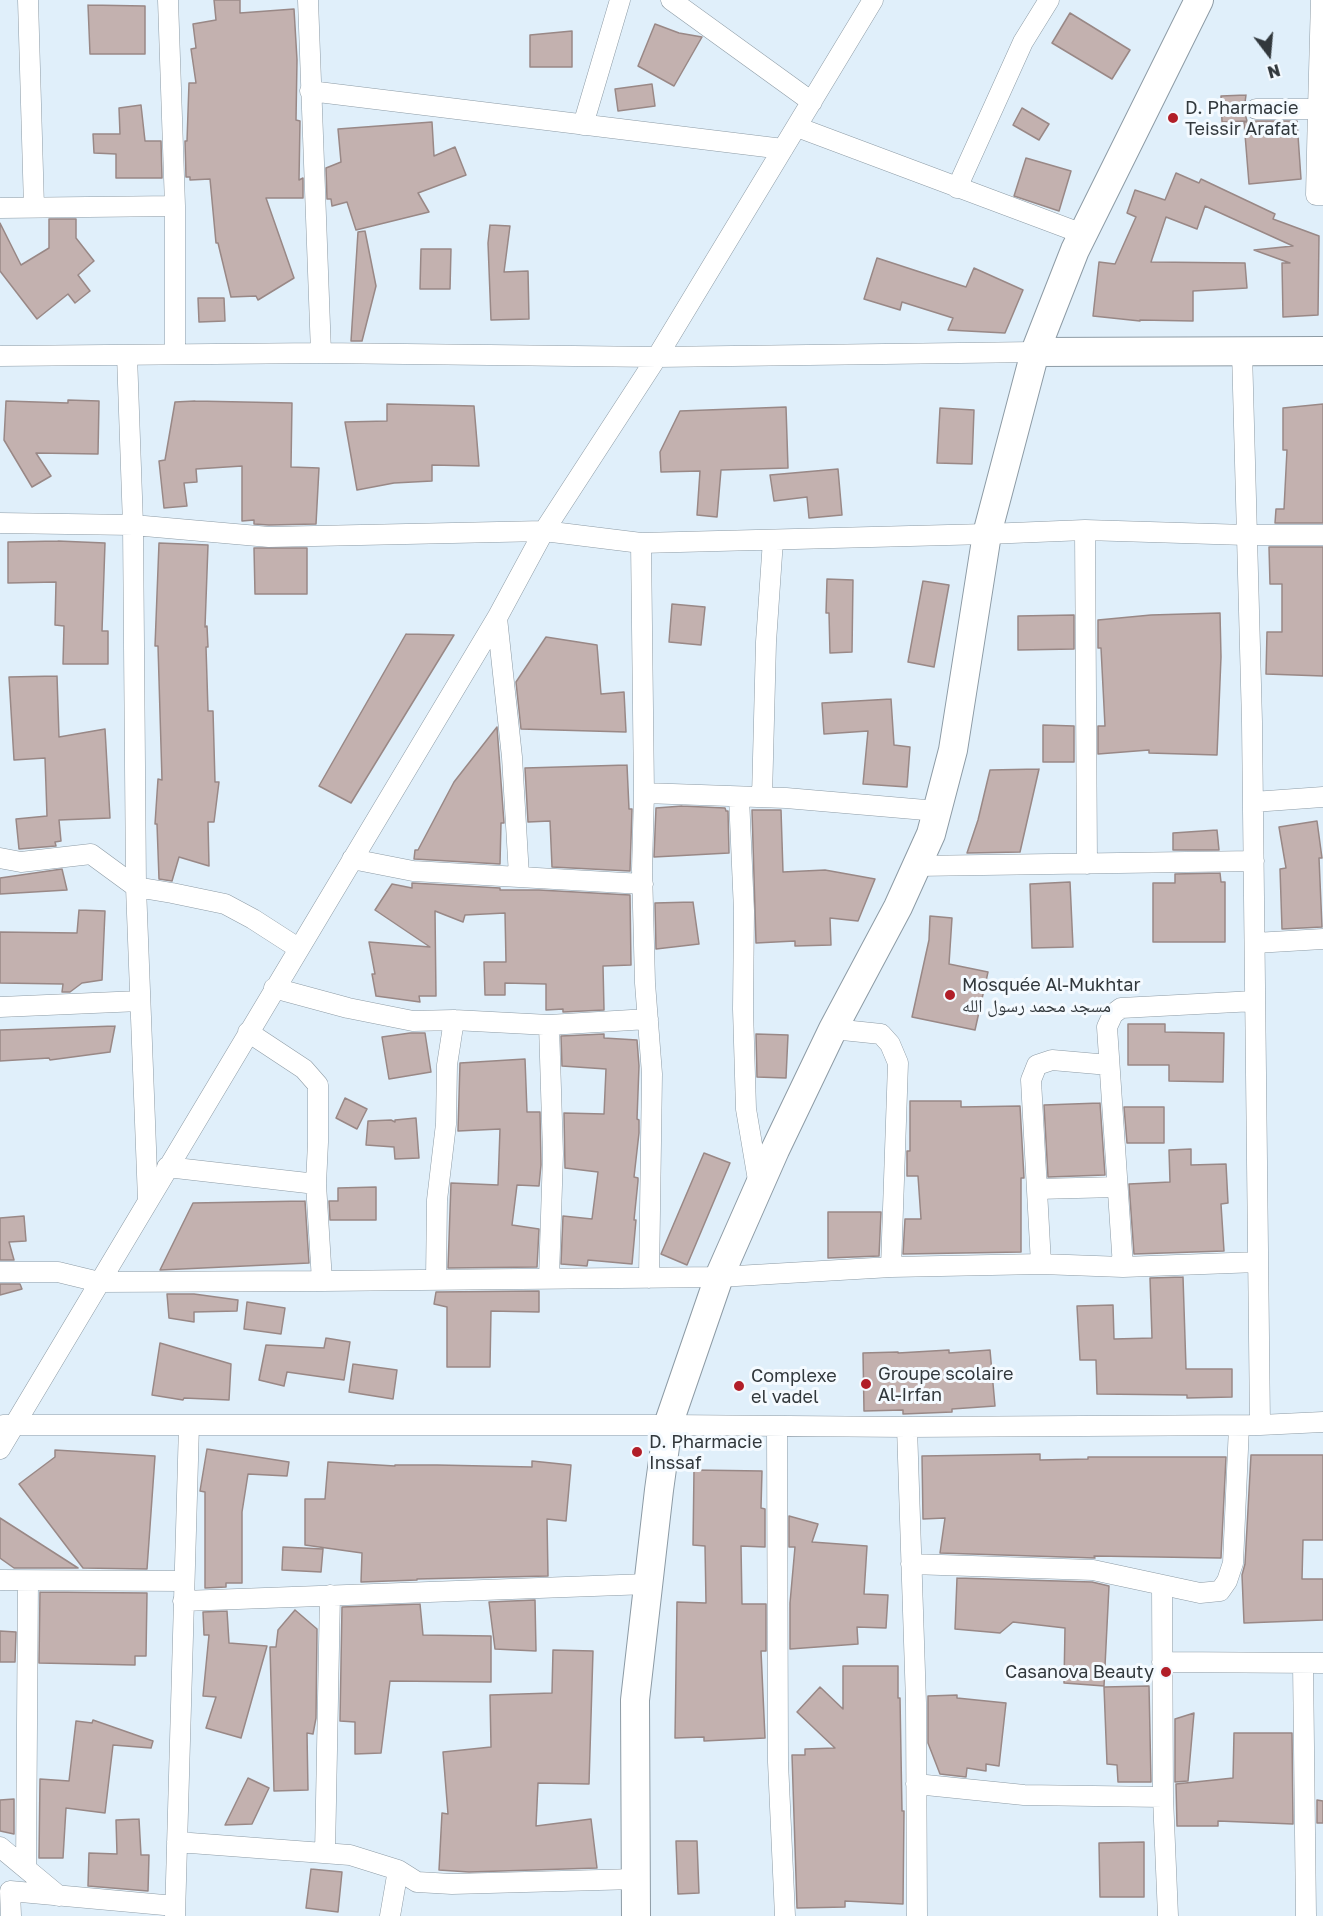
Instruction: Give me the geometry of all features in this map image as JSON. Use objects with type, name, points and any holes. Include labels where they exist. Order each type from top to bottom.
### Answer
[{"type":"street","points":[[28,0],[34,207]]},
{"type":"street","points":[[168,0],[175,206],[175,354]]},
{"type":"street","points":[[308,0],[321,353]]},
{"type":"street","points":[[583,125],[620,0]]},
{"type":"street","points":[[0,1449],[7,1425],[99,1282],[497,618],[544,531],[657,357],[873,0]]},
{"type":"street","points":[[957,188],[1023,42],[1048,0]]},
{"type":"street","points":[[636,1916],[634,1700],[668,1425],[719,1276],[759,1186],[805,1085],[898,907],[931,834],[953,750],[987,534],[1035,352],[1075,250],[1199,0]]},
{"type":"street","points":[[1321,0],[1316,195],[1323,195]]},
{"type":"street","points":[[680,3],[812,102]]},
{"type":"street","points":[[310,92],[783,149]]},
{"type":"street","points":[[1256,110],[1318,109]]},
{"type":"street","points":[[797,128],[1083,234]]},
{"type":"street","points":[[0,208],[175,206]]},
{"type":"street","points":[[1242,351],[1254,861],[1260,1425]]},
{"type":"street","points":[[0,356],[321,353],[657,357],[1323,351]]},
{"type":"street","points":[[127,355],[133,525],[136,888],[148,1200]]},
{"type":"street","points":[[0,523],[133,525],[269,537],[544,531],[641,543],[1086,530],[1323,535]]},
{"type":"street","points":[[1086,530],[1086,864]]},
{"type":"street","points":[[762,797],[766,642],[773,540]]},
{"type":"street","points":[[641,543],[645,983],[652,1074],[649,1278]]},
{"type":"street","points":[[497,618],[512,757],[519,876]]},
{"type":"street","points":[[644,793],[762,797],[937,811]]},
{"type":"street","points":[[739,796],[744,911],[743,1009],[746,1108],[759,1186]]},
{"type":"street","points":[[1253,802],[1323,797]]},
{"type":"street","points":[[0,858],[21,862],[91,854],[136,888],[225,904],[298,948]]},
{"type":"street","points":[[352,859],[413,871],[643,884]]},
{"type":"street","points":[[916,866],[1254,861]]},
{"type":"street","points":[[1255,943],[1323,939]]},
{"type":"street","points":[[274,988],[348,1008],[413,1021],[454,1020],[549,1025],[648,1018]]},
{"type":"street","points":[[0,1007],[140,1001]]},
{"type":"street","points":[[1123,1267],[1107,1027],[1113,1014],[1121,1008],[1256,1001]]},
{"type":"street","points":[[436,1279],[437,1200],[446,1124],[447,1065],[454,1020]]},
{"type":"street","points":[[549,1025],[553,1154],[549,1278]]},
{"type":"street","points":[[833,1029],[881,1034],[890,1044],[898,1063],[891,1268]]},
{"type":"street","points":[[248,1032],[304,1069],[318,1085],[315,1184],[322,1281]]},
{"type":"street","points":[[1041,1264],[1031,1080],[1037,1065],[1052,1060],[1109,1065]]},
{"type":"street","points":[[167,1167],[315,1184]]},
{"type":"street","points":[[1037,1188],[1117,1187]]},
{"type":"street","points":[[0,1272],[58,1272],[99,1282],[322,1281],[649,1278],[1041,1264],[1123,1267],[1258,1262]]},
{"type":"street","points":[[7,1425],[907,1427],[1260,1425],[1323,1422]]},
{"type":"street","points":[[11,1916],[10,1891],[175,1911],[189,1425]]},
{"type":"street","points":[[911,1564],[1093,1570],[1200,1593],[1220,1591],[1227,1581],[1233,1563],[1239,1425]]},
{"type":"street","points":[[777,1426],[778,1762],[785,1916]]},
{"type":"street","points":[[907,1427],[917,1916]]},
{"type":"street","points":[[0,1580],[183,1591],[330,1595],[648,1584]]},
{"type":"street","points":[[26,1869],[28,1581]]},
{"type":"street","points":[[1162,1585],[1163,1797],[1168,1916]]},
{"type":"street","points":[[326,1853],[330,1595]]},
{"type":"street","points":[[1162,1662],[1323,1663]]},
{"type":"street","points":[[1303,1663],[1314,1794],[1306,1916]]},
{"type":"street","points":[[916,1784],[1024,1795],[1163,1797]]},
{"type":"street","points":[[177,1842],[350,1855],[398,1870],[417,1882],[452,1884],[636,1879]]},
{"type":"street","points":[[0,1847],[59,1896]]},
{"type":"street","points":[[390,1916],[398,1870]]},
{"type":"building","points":[[214,0],[240,0],[240,13],[294,9],[297,60],[296,120],[300,121],[299,180],[303,178],[303,198],[266,198],[294,278],[258,300],[256,296],[231,297],[218,243],[216,243],[210,179],[190,180],[190,177],[186,177],[185,141],[187,141],[189,83],[196,83],[191,49],[196,48],[193,24],[216,20]]},
{"type":"building","points":[[88,5],[145,6],[145,54],[90,54]]},
{"type":"building","points":[[1070,13],[1130,50],[1112,79],[1052,43]]},
{"type":"building","points":[[655,24],[679,33],[702,37],[674,86],[638,66]]},
{"type":"building","points":[[572,31],[572,67],[530,67],[530,35]]},
{"type":"building","points":[[652,84],[655,106],[618,111],[615,89]]},
{"type":"building","points":[[1246,95],[1244,110],[1247,121],[1222,122],[1221,96]]},
{"type":"building","points":[[141,105],[145,141],[161,141],[162,178],[116,178],[116,154],[94,153],[93,134],[120,134],[119,108]]},
{"type":"building","points":[[1022,108],[1049,124],[1039,140],[1013,125]]},
{"type":"building","points":[[1297,121],[1301,179],[1249,184],[1244,122]]},
{"type":"building","points":[[432,122],[434,156],[455,147],[466,175],[418,193],[429,212],[356,230],[347,202],[332,206],[331,199],[327,199],[326,168],[341,162],[338,129]]},
{"type":"building","points":[[1026,158],[1071,171],[1059,211],[1014,196]]},
{"type":"building","points":[[1176,173],[1199,183],[1201,179],[1275,214],[1273,219],[1319,236],[1318,315],[1283,317],[1282,263],[1290,263],[1254,250],[1293,246],[1205,206],[1197,229],[1166,217],[1151,262],[1245,263],[1247,288],[1193,291],[1193,321],[1140,321],[1093,316],[1099,262],[1115,264],[1136,217],[1127,213],[1135,190],[1165,200]]},
{"type":"building","points":[[49,219],[76,219],[76,238],[94,261],[78,275],[90,291],[75,303],[68,294],[37,319],[0,271],[0,223],[21,265],[49,248]]},
{"type":"building","points":[[490,225],[510,226],[504,272],[528,271],[529,319],[491,320],[488,243]]},
{"type":"building","points":[[365,231],[376,286],[362,341],[351,341],[358,232]]},
{"type":"building","points":[[421,249],[451,249],[450,289],[420,289]]},
{"type":"building","points":[[877,258],[966,287],[974,268],[1023,290],[1005,333],[948,330],[953,318],[902,302],[900,310],[864,299]]},
{"type":"building","points":[[198,298],[224,298],[225,321],[199,322]]},
{"type":"building","points":[[68,400],[99,401],[98,454],[36,453],[51,476],[32,487],[4,440],[6,401],[68,403]]},
{"type":"building","points":[[175,402],[292,403],[291,467],[319,468],[316,524],[269,525],[254,524],[254,520],[242,521],[242,466],[196,469],[197,482],[184,483],[187,506],[164,508],[159,461],[165,460]]},
{"type":"building","points":[[387,404],[474,406],[479,466],[432,465],[432,481],[394,483],[357,490],[345,422],[387,421]]},
{"type":"building","points":[[1323,404],[1323,523],[1275,523],[1276,509],[1284,509],[1287,450],[1283,450],[1283,408]]},
{"type":"building","points":[[786,407],[788,468],[721,470],[717,517],[697,515],[700,471],[661,472],[660,452],[680,411]]},
{"type":"building","points":[[940,408],[974,410],[972,464],[937,463]]},
{"type":"building","points":[[838,469],[842,515],[809,518],[807,497],[774,501],[770,475]]},
{"type":"building","points":[[8,542],[105,543],[102,631],[108,631],[108,664],[63,664],[64,626],[55,625],[56,582],[8,583]]},
{"type":"building","points":[[159,543],[208,545],[205,627],[207,626],[208,647],[206,647],[208,711],[213,711],[215,782],[219,782],[214,822],[208,822],[209,866],[179,857],[172,881],[159,879],[157,824],[155,824],[158,779],[162,780],[158,646],[155,646]]},
{"type":"building","points":[[1269,547],[1323,547],[1323,676],[1266,674],[1267,632],[1282,632],[1282,584],[1270,584]]},
{"type":"building","points":[[254,548],[307,548],[307,594],[255,594]]},
{"type":"building","points":[[827,579],[853,580],[852,652],[830,653],[829,613],[826,613]]},
{"type":"building","points":[[923,581],[949,585],[934,667],[908,662]]},
{"type":"building","points":[[672,604],[705,607],[701,645],[669,642]]},
{"type":"building","points":[[1220,613],[1221,657],[1217,755],[1149,753],[1149,750],[1098,754],[1098,726],[1105,726],[1101,648],[1098,648],[1098,620],[1151,615]]},
{"type":"building","points":[[1074,615],[1074,649],[1018,650],[1018,616]]},
{"type":"building","points":[[406,634],[454,635],[351,803],[319,786]]},
{"type":"building","points":[[546,637],[597,645],[601,694],[624,692],[626,732],[521,729],[516,682]]},
{"type":"building","points":[[57,676],[59,737],[105,729],[110,818],[59,820],[61,841],[55,842],[56,846],[19,849],[16,819],[47,816],[45,758],[14,760],[9,677]]},
{"type":"building","points":[[891,699],[894,745],[910,747],[907,787],[863,784],[868,731],[824,734],[822,703]]},
{"type":"building","points":[[1043,725],[1074,726],[1074,762],[1043,762]]},
{"type":"building","points":[[497,727],[504,823],[501,823],[500,864],[414,859],[415,850],[418,850],[454,782]]},
{"type":"building","points":[[627,765],[629,809],[632,809],[630,871],[552,867],[550,821],[528,822],[525,768]]},
{"type":"building","points":[[1039,769],[1020,852],[967,853],[990,770]]},
{"type":"building","points":[[682,806],[725,808],[728,811],[729,853],[654,857],[656,808]]},
{"type":"building","points":[[752,810],[781,810],[783,872],[825,870],[875,879],[858,921],[830,918],[831,945],[795,946],[795,941],[756,943]]},
{"type":"building","points":[[1317,821],[1322,858],[1319,858],[1322,927],[1282,929],[1280,869],[1286,868],[1279,827]]},
{"type":"building","points":[[1217,830],[1219,850],[1173,850],[1173,833]]},
{"type":"building","points":[[62,869],[67,890],[0,894],[0,878]]},
{"type":"building","points":[[1220,873],[1221,882],[1225,882],[1225,942],[1153,942],[1153,883],[1175,883],[1175,874]]},
{"type":"building","points":[[1070,882],[1073,947],[1032,948],[1030,884]]},
{"type":"building","points":[[412,883],[500,888],[500,890],[630,895],[631,965],[603,966],[604,1010],[563,1012],[563,1009],[546,1010],[546,984],[505,983],[505,995],[485,995],[484,962],[506,962],[505,913],[465,915],[463,922],[435,911],[436,996],[419,996],[420,1002],[376,996],[372,974],[375,974],[369,942],[430,947],[375,910],[392,884],[412,888]]},
{"type":"building","points":[[693,902],[699,944],[656,949],[655,903]]},
{"type":"building","points":[[79,910],[105,911],[102,980],[82,983],[70,992],[62,992],[63,984],[0,983],[0,932],[77,933]]},
{"type":"building","name":"Mosquée Al-Mukhtar مسجد محمد رسول الله","points":[[930,916],[952,918],[949,964],[988,972],[975,1030],[912,1017],[929,940]]},
{"type":"building","points":[[1128,1024],[1165,1024],[1165,1032],[1224,1033],[1223,1082],[1169,1081],[1169,1065],[1128,1065]]},
{"type":"building","points":[[115,1026],[110,1052],[50,1060],[49,1058],[0,1061],[0,1030]]},
{"type":"building","points":[[425,1033],[431,1072],[389,1079],[382,1037]]},
{"type":"building","points":[[604,1034],[604,1038],[637,1040],[639,1133],[634,1177],[638,1178],[638,1181],[632,1264],[588,1260],[587,1266],[561,1264],[563,1216],[592,1219],[598,1172],[565,1168],[564,1113],[604,1114],[606,1069],[562,1066],[561,1036]]},
{"type":"building","points":[[756,1034],[788,1035],[786,1078],[757,1077]]},
{"type":"building","points":[[525,1059],[527,1112],[540,1112],[541,1165],[539,1186],[517,1185],[512,1225],[539,1229],[537,1267],[448,1268],[451,1183],[498,1185],[500,1129],[458,1131],[460,1063]]},
{"type":"building","points":[[345,1098],[367,1109],[357,1129],[336,1118]]},
{"type":"building","points":[[910,1101],[961,1101],[961,1107],[1020,1106],[1024,1178],[1021,1178],[1021,1252],[903,1254],[905,1219],[921,1219],[918,1176],[907,1176],[907,1151],[910,1151]]},
{"type":"building","points":[[1100,1103],[1105,1175],[1048,1177],[1044,1105]]},
{"type":"building","points":[[1124,1107],[1164,1107],[1164,1143],[1127,1143]]},
{"type":"building","points":[[416,1118],[419,1158],[395,1159],[394,1147],[366,1145],[368,1121],[391,1120],[395,1122],[395,1120]]},
{"type":"building","points":[[1191,1149],[1191,1165],[1226,1164],[1228,1203],[1221,1204],[1224,1251],[1134,1254],[1129,1184],[1170,1182],[1169,1150]]},
{"type":"building","points":[[704,1153],[730,1163],[687,1265],[661,1254]]},
{"type":"building","points":[[376,1187],[376,1220],[330,1220],[329,1201],[338,1201],[338,1188]]},
{"type":"building","points":[[305,1201],[309,1263],[160,1270],[193,1203]]},
{"type":"building","points":[[828,1212],[881,1212],[879,1256],[828,1258]]},
{"type":"building","points":[[24,1216],[26,1241],[9,1242],[14,1260],[0,1260],[0,1218]]},
{"type":"building","points":[[1183,1277],[1186,1369],[1232,1369],[1232,1397],[1187,1398],[1187,1395],[1097,1394],[1096,1360],[1080,1360],[1077,1306],[1113,1305],[1114,1339],[1152,1338],[1150,1278]]},
{"type":"building","points":[[0,1284],[20,1284],[22,1289],[0,1295]]},
{"type":"building","points":[[539,1291],[539,1312],[491,1311],[490,1367],[447,1367],[447,1307],[434,1304],[436,1292]]},
{"type":"building","points":[[167,1294],[194,1294],[238,1300],[237,1311],[194,1312],[194,1322],[169,1318]]},
{"type":"building","points":[[247,1302],[285,1308],[281,1334],[244,1329]]},
{"type":"building","points":[[326,1338],[350,1342],[344,1380],[287,1372],[284,1386],[259,1380],[266,1345],[324,1348]]},
{"type":"building","points":[[160,1343],[231,1364],[229,1400],[184,1398],[183,1400],[152,1395]]},
{"type":"building","points":[[949,1350],[949,1353],[990,1350],[995,1406],[952,1409],[952,1412],[903,1414],[903,1410],[864,1411],[863,1353]]},
{"type":"building","points":[[353,1364],[397,1370],[393,1399],[349,1392]]},
{"type":"building","points":[[207,1449],[289,1462],[287,1476],[248,1474],[242,1512],[242,1583],[226,1583],[226,1587],[205,1588],[205,1492],[200,1491]]},
{"type":"building","points":[[55,1450],[155,1456],[147,1569],[83,1568],[19,1484],[55,1457]]},
{"type":"building","points":[[1040,1454],[1040,1460],[1088,1459],[1088,1457],[1226,1457],[1221,1558],[1094,1556],[1095,1558],[940,1553],[945,1518],[923,1519],[922,1456]]},
{"type":"building","points":[[1251,1455],[1323,1455],[1323,1540],[1303,1540],[1302,1579],[1323,1579],[1323,1620],[1244,1623],[1242,1575],[1245,1564]]},
{"type":"building","points":[[532,1461],[571,1465],[566,1521],[547,1519],[548,1576],[361,1582],[362,1553],[305,1545],[305,1499],[325,1499],[328,1462],[395,1466],[532,1467]]},
{"type":"building","points":[[694,1470],[762,1471],[761,1508],[765,1509],[765,1547],[741,1546],[742,1604],[766,1604],[766,1651],[761,1651],[765,1738],[704,1741],[704,1737],[675,1738],[677,1602],[706,1603],[705,1546],[693,1545]]},
{"type":"building","points":[[789,1516],[818,1524],[812,1542],[867,1546],[864,1594],[888,1595],[886,1628],[857,1627],[858,1644],[790,1649],[790,1603],[795,1547],[789,1547]]},
{"type":"building","points":[[0,1518],[78,1568],[14,1568],[0,1558]]},
{"type":"building","points":[[283,1547],[323,1549],[321,1572],[282,1570]]},
{"type":"building","points":[[957,1578],[1092,1582],[1109,1586],[1104,1686],[1064,1683],[1065,1628],[1013,1622],[1000,1633],[955,1629]]},
{"type":"building","points":[[40,1592],[147,1593],[146,1656],[135,1656],[135,1665],[39,1663]]},
{"type":"building","points":[[535,1600],[536,1651],[495,1649],[489,1602]]},
{"type":"building","points":[[420,1604],[423,1635],[491,1636],[491,1682],[390,1681],[381,1753],[355,1754],[355,1722],[340,1721],[342,1607]]},
{"type":"building","points":[[295,1610],[317,1629],[316,1718],[313,1734],[307,1733],[308,1790],[274,1791],[270,1647],[276,1647],[278,1630]]},
{"type":"building","points":[[227,1611],[229,1643],[267,1646],[241,1738],[206,1728],[216,1697],[203,1696],[209,1635],[204,1635],[203,1612]]},
{"type":"building","points":[[0,1631],[16,1632],[15,1662],[0,1662]]},
{"type":"building","points":[[553,1650],[593,1651],[589,1784],[538,1783],[536,1826],[591,1819],[597,1868],[469,1872],[439,1870],[442,1813],[448,1814],[443,1752],[491,1747],[490,1695],[552,1693]]},
{"type":"building","points":[[843,1666],[898,1666],[902,1811],[904,1811],[903,1904],[845,1901],[845,1907],[797,1908],[792,1755],[805,1755],[805,1749],[835,1748],[797,1712],[820,1687],[843,1709]]},
{"type":"building","points":[[1149,1686],[1151,1782],[1118,1782],[1117,1765],[1107,1764],[1104,1687]]},
{"type":"building","points":[[957,1695],[957,1698],[1006,1703],[999,1766],[986,1764],[986,1771],[967,1768],[966,1777],[940,1774],[928,1743],[928,1696]]},
{"type":"building","points":[[1194,1713],[1188,1781],[1175,1782],[1175,1719]]},
{"type":"building","points":[[93,1720],[153,1741],[151,1748],[113,1745],[105,1813],[66,1808],[63,1858],[39,1858],[40,1779],[69,1781],[76,1721],[92,1723]]},
{"type":"building","points":[[1234,1733],[1292,1733],[1293,1824],[1218,1821],[1218,1826],[1177,1826],[1176,1784],[1233,1778]]},
{"type":"building","points":[[248,1778],[269,1788],[252,1824],[225,1825]]},
{"type":"building","points":[[14,1799],[14,1834],[0,1831],[0,1800]]},
{"type":"building","points":[[1317,1800],[1323,1801],[1323,1823],[1317,1823]]},
{"type":"building","points":[[139,1819],[141,1855],[149,1855],[148,1891],[88,1886],[89,1853],[117,1854],[116,1820]]},
{"type":"building","points":[[676,1841],[697,1841],[699,1893],[678,1894]]},
{"type":"building","points":[[1144,1842],[1144,1897],[1100,1897],[1099,1843]]},
{"type":"building","points":[[311,1869],[342,1872],[338,1912],[306,1908]]},
{"type":"place","name":"D. Pharmacie Teissir Arafat","points":[[1173,118]]},
{"type":"place","name":"Mosquée Al-Mukhtar مسجد محمد رسول الله","points":[[950,995]]},
{"type":"place","name":"Groupe scolaire Al-Irfan","points":[[866,1384]]},
{"type":"place","name":"Complexe el vadel","points":[[739,1386]]},
{"type":"place","name":"D. Pharmacie Inssaf","points":[[637,1452]]},
{"type":"place","name":"Casanova Beauty","points":[[1166,1672]]}]
